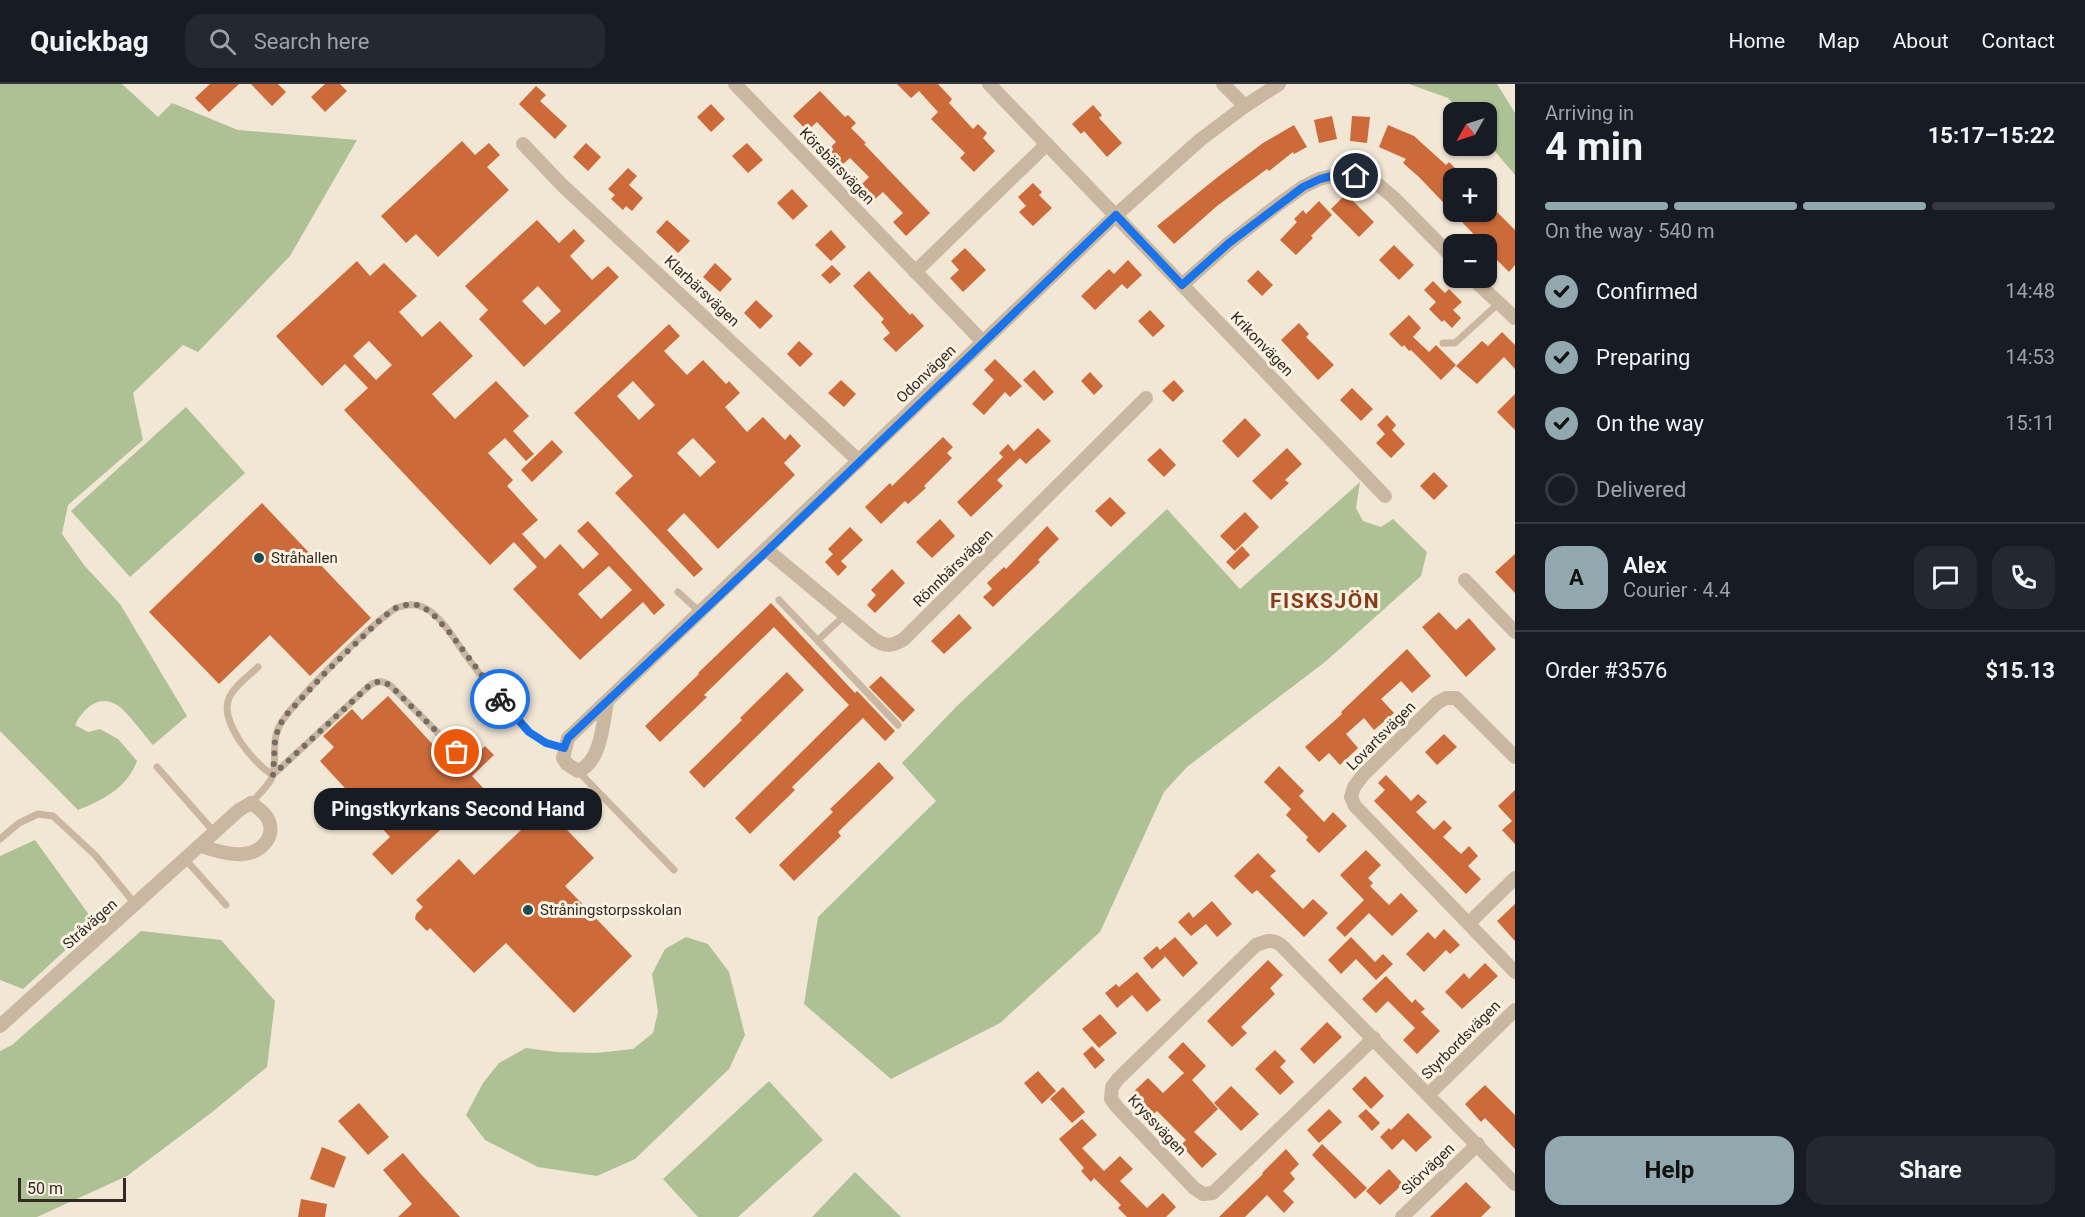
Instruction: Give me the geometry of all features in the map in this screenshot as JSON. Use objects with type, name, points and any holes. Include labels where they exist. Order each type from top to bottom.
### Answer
[{"type":"street","name":"Körsbärsvägen","points":[[735,84],[983,342]]},
{"type":"street","points":[[989,84],[1116,215]]},
{"type":"street","points":[[1223,84],[1245,106]]},
{"type":"street","name":"Odonvägen","points":[[564,748],[568,738],[768,550],[1116,215],[1200,140],[1279,84]]},
{"type":"street","name":"Klarbärsvägen","points":[[523,144],[562,184],[859,461]]},
{"type":"street","points":[[915,272],[1047,144]]},
{"type":"street","points":[[1182,285],[1229,243],[1295,193],[1320,179],[1336,175],[1356,176],[1375,182],[1443,248]]},
{"type":"street","name":"Krikonvägen","points":[[1116,215],[1385,495]]},
{"type":"street","points":[[1483,288],[1515,318]]},
{"type":"street","name":"Rönnbärsvägen","points":[[768,550],[883,645],[893,645],[904,639],[1146,398]]},
{"type":"street","points":[[1465,580],[1515,632]]},
{"type":"street","name":"Lovartsvägen","points":[[1515,757],[1456,698],[1446,698],[1437,703],[1363,775],[1354,787],[1351,797],[1355,806],[1515,972]]},
{"type":"street","points":[[564,748],[563,758],[567,765],[578,771],[592,762],[607,702]]},
{"type":"street","points":[[202,846],[222,853],[234,854],[245,854],[262,847],[270,835],[270,827],[267,817],[251,803]]},
{"type":"street","name":"Stråvägen","points":[[0,1026],[202,846],[239,810],[251,803]]},
{"type":"street","points":[[1469,923],[1515,878]]},
{"type":"street","name":"Kryssvägen","points":[[1374,1038],[1213,1193],[1203,1194],[1194,1188],[1111,1099],[1112,1087],[1118,1079],[1256,945],[1268,940],[1277,941],[1374,1038],[1429,1094]]},
{"type":"street","name":"Styrbordsvägen","points":[[1429,1094],[1515,1010]]},
{"type":"street","name":"Slörvägen","points":[[1429,1094],[1515,1184]]},
{"type":"street","name":"Slörvägen","points":[[1402,1217],[1478,1144]]},
{"type":"lane","points":[[1443,342],[1455,343],[1499,303]]},
{"type":"lane","points":[[678,592],[701,613]]},
{"type":"lane","points":[[779,600],[898,725]]},
{"type":"lane","points":[[273,775],[275,740],[279,726],[287,714],[326,672],[378,622],[393,609],[405,605],[418,605],[431,612],[529,732],[546,743],[564,748]]},
{"type":"lane","points":[[818,640],[845,615]]},
{"type":"lane","points":[[258,667],[230,695],[227,709],[230,723],[241,742],[258,764],[273,775]]},
{"type":"lane","points":[[251,803],[273,775],[376,682],[382,681],[391,686],[457,752]]},
{"type":"lane","points":[[157,767],[215,833]]},
{"type":"lane","points":[[578,771],[674,870]]},
{"type":"lane","points":[[0,840],[19,823],[38,814],[53,816],[95,855],[136,905]]},
{"type":"lane","points":[[186,860],[226,905]]},
{"type":"green space","points":[[0,84],[122,84],[158,117],[172,103],[238,130],[357,140],[290,256],[198,352],[183,345],[133,393],[143,440],[68,505],[62,534],[84,565],[120,604],[187,716],[153,745],[117,705],[104,701],[87,709],[75,725],[88,732],[100,729],[118,739],[137,761],[121,786],[105,797],[78,810],[0,731]]},
{"type":"green space","points":[[1409,84],[1497,84],[1515,113],[1515,175],[1497,154],[1497,102],[1452,102],[1448,98]]},
{"type":"green space","points":[[186,407],[245,473],[130,577],[71,511]]},
{"type":"green space","points":[[1360,482],[1356,508],[1363,521],[1381,527],[1393,519],[1427,552],[1421,576],[1325,662],[1187,767],[1164,792],[1100,932],[1000,1023],[891,1079],[804,1004],[818,917],[936,801],[902,763],[959,704],[1167,509],[1240,589]]},
{"type":"green space","points":[[35,840],[95,923],[23,989],[0,980],[0,856]]},
{"type":"green space","points":[[141,931],[221,940],[275,1001],[267,1067],[211,1113],[127,1176],[37,1217],[0,1217],[0,1051],[12,1045]]},
{"type":"green space","points":[[686,937],[708,944],[729,972],[745,1035],[729,1069],[635,1159],[597,1176],[538,1167],[485,1140],[466,1115],[483,1083],[499,1063],[526,1048],[556,1052],[596,1053],[633,1049],[653,1033],[658,1012],[652,974],[665,949]]},
{"type":"green space","points":[[769,1081],[823,1140],[738,1217],[698,1217],[663,1179]]},
{"type":"green space","points":[[855,1172],[901,1217],[812,1217]]},
{"type":"building","points":[[210,84],[239,84],[209,112],[195,98]]},
{"type":"building","points":[[251,84],[278,84],[286,92],[272,106]]},
{"type":"building","points":[[325,84],[340,84],[347,91],[325,112],[311,97]]},
{"type":"building","points":[[897,84],[938,84],[952,99],[949,103],[973,129],[978,124],[987,133],[983,138],[995,151],[974,172],[960,158],[965,153],[931,119],[938,112],[919,91],[911,98]]},
{"type":"building","points":[[536,86],[546,95],[540,101],[567,126],[555,139],[519,104]]},
{"type":"building","points":[[820,91],[845,117],[848,115],[856,123],[851,128],[866,143],[864,144],[930,213],[906,236],[893,222],[903,213],[883,192],[875,199],[861,185],[869,177],[850,158],[842,165],[828,150],[836,142],[817,122],[807,131],[793,116]]},
{"type":"building","points":[[711,104],[725,119],[711,132],[697,117]]},
{"type":"building","points":[[1093,105],[1102,115],[1099,118],[1122,143],[1107,157],[1084,131],[1081,134],[1072,124]]},
{"type":"building","points":[[1332,116],[1337,139],[1319,143],[1314,120]]},
{"type":"building","points":[[1352,116],[1370,117],[1367,143],[1350,141]]},
{"type":"building","points":[[1294,125],[1307,147],[1294,154],[1293,152],[1269,171],[1267,169],[1217,206],[1174,244],[1157,226],[1263,143]]},
{"type":"building","points":[[1388,125],[1414,136],[1446,165],[1449,162],[1455,168],[1443,168],[1443,202],[1403,163],[1406,159],[1379,147]]},
{"type":"building","points":[[462,141],[475,155],[489,143],[500,155],[487,167],[509,190],[438,257],[416,234],[406,243],[381,216]]},
{"type":"building","points":[[586,143],[601,157],[588,171],[573,157]]},
{"type":"building","points":[[747,143],[763,160],[748,173],[732,156]]},
{"type":"building","points":[[628,168],[637,176],[629,185],[643,198],[632,211],[626,206],[623,210],[611,199],[615,195],[608,189]]},
{"type":"building","points":[[1033,183],[1042,192],[1039,195],[1052,208],[1033,226],[1019,212],[1026,206],[1018,197]]},
{"type":"building","points":[[792,189],[808,206],[793,220],[777,203]]},
{"type":"building","points":[[1346,194],[1374,222],[1359,237],[1331,209]]},
{"type":"building","points":[[1319,201],[1332,215],[1296,255],[1280,240],[1297,222],[1294,219],[1303,210],[1306,214]]},
{"type":"building","points":[[1497,212],[1515,230],[1515,265],[1509,272],[1497,260],[1497,234],[1473,234],[1462,222],[1497,222]]},
{"type":"building","points":[[537,220],[559,243],[574,229],[585,241],[570,256],[592,280],[608,266],[619,277],[524,367],[479,319],[488,310],[465,286]],"holes":[[[538,286],[561,311],[545,325],[522,301]]]},
{"type":"building","points":[[667,220],[690,241],[678,253],[656,232]]},
{"type":"building","points":[[831,230],[846,247],[831,261],[815,245]]},
{"type":"building","points":[[1394,245],[1414,265],[1399,280],[1379,260]]},
{"type":"building","points":[[965,248],[986,270],[963,292],[950,278],[959,270],[951,261]]},
{"type":"building","points":[[1128,260],[1142,275],[1127,289],[1122,284],[1095,310],[1081,296],[1109,269],[1114,274]]},
{"type":"building","points":[[357,261],[370,276],[384,263],[417,296],[399,312],[422,337],[440,321],[473,356],[432,394],[455,419],[496,381],[529,416],[513,431],[534,454],[526,461],[505,438],[488,453],[513,480],[507,486],[538,520],[522,534],[545,559],[560,544],[583,569],[599,554],[577,531],[588,521],[665,605],[654,615],[643,602],[580,660],[513,589],[537,567],[514,542],[490,565],[344,410],[368,388],[345,364],[322,386],[276,336]],"holes":[[[369,341],[392,365],[376,380],[353,356]],[[609,566],[632,590],[601,619],[578,594]]]},
{"type":"building","points":[[715,263],[732,279],[720,292],[703,277]]},
{"type":"building","points":[[832,265],[841,274],[830,284],[821,275]]},
{"type":"building","points":[[1258,270],[1273,285],[1262,296],[1247,281]]},
{"type":"building","points":[[869,271],[910,315],[912,313],[924,326],[896,352],[883,339],[890,333],[881,322],[884,319],[853,286]]},
{"type":"building","points":[[1433,281],[1445,293],[1449,289],[1462,302],[1453,310],[1461,318],[1452,328],[1429,309],[1436,302],[1424,290]]},
{"type":"building","points":[[756,300],[773,316],[760,329],[744,313]]},
{"type":"building","points":[[1150,310],[1165,326],[1153,337],[1138,321]]},
{"type":"building","points":[[1409,315],[1421,328],[1413,337],[1429,352],[1436,345],[1456,365],[1441,380],[1411,350],[1409,351],[1404,345],[1402,347],[1389,334]]},
{"type":"building","points":[[1299,323],[1309,334],[1306,337],[1334,365],[1318,380],[1281,340]]},
{"type":"building","points":[[669,324],[680,336],[664,351],[687,375],[703,360],[726,384],[729,381],[740,393],[725,407],[747,432],[763,417],[785,440],[790,434],[801,446],[784,463],[795,475],[718,549],[684,513],[667,530],[703,569],[694,577],[615,493],[633,476],[574,413]],"holes":[[[633,381],[655,405],[639,420],[617,396]],[[693,438],[716,462],[700,477],[677,453]]]},
{"type":"building","points":[[1502,332],[1515,345],[1515,369],[1504,357],[1477,384],[1456,366],[1482,341],[1488,346]]},
{"type":"building","points":[[799,341],[813,354],[800,367],[787,354]]},
{"type":"building","points":[[995,359],[1022,386],[1010,397],[1005,392],[984,415],[972,404],[994,380],[984,370]]},
{"type":"building","points":[[1034,370],[1054,392],[1044,401],[1023,380]]},
{"type":"building","points":[[1090,372],[1103,386],[1094,395],[1081,381]]},
{"type":"building","points":[[841,380],[856,394],[844,407],[828,393]]},
{"type":"building","points":[[1174,380],[1184,391],[1173,402],[1162,391]]},
{"type":"building","points":[[1352,388],[1373,409],[1361,421],[1340,400]]},
{"type":"building","points":[[1515,394],[1515,430],[1497,412]]},
{"type":"building","points":[[1387,415],[1396,425],[1392,430],[1405,444],[1391,458],[1376,443],[1385,434],[1377,425]]},
{"type":"building","points":[[1245,418],[1261,435],[1238,458],[1222,441]]},
{"type":"building","points":[[1038,428],[1051,441],[1026,464],[1020,458],[997,480],[1003,486],[971,517],[957,502],[1003,457],[999,453],[1008,444],[1014,451]]},
{"type":"building","points":[[943,437],[953,447],[947,453],[952,458],[924,486],[926,488],[908,504],[905,501],[881,524],[865,507],[890,483],[892,486]]},
{"type":"building","points":[[552,440],[563,452],[532,482],[521,470]]},
{"type":"building","points":[[1160,448],[1176,465],[1164,477],[1147,460]]},
{"type":"building","points":[[1287,448],[1302,464],[1285,480],[1289,483],[1271,500],[1252,481]]},
{"type":"building","points":[[1434,472],[1448,486],[1434,500],[1420,486]]},
{"type":"building","points":[[1110,497],[1126,513],[1111,527],[1095,511]]},
{"type":"building","name":"Stråhallen","points":[[262,503],[371,618],[310,676],[270,635],[219,684],[149,612]]},
{"type":"building","points":[[1245,512],[1259,527],[1235,551],[1220,536]]},
{"type":"building","points":[[940,519],[955,536],[932,558],[916,542]]},
{"type":"building","points":[[1047,526],[1059,539],[1038,560],[1040,562],[993,607],[983,597],[992,589],[987,583],[1004,567],[1006,569]]},
{"type":"building","points":[[850,527],[863,540],[841,561],[847,567],[838,576],[825,562],[833,554],[828,549]]},
{"type":"building","points":[[1242,546],[1250,555],[1234,570],[1226,562]]},
{"type":"building","points":[[1515,554],[1515,593],[1495,572]]},
{"type":"building","points":[[892,569],[905,583],[875,613],[867,605],[876,595],[871,590]]},
{"type":"building","points":[[771,603],[855,693],[857,691],[895,731],[885,741],[863,718],[792,787],[795,790],[750,834],[735,818],[849,705],[774,627],[704,695],[707,697],[660,742],[645,726]]},
{"type":"building","points":[[1439,612],[1456,630],[1469,618],[1496,649],[1466,677],[1422,627]]},
{"type":"building","points":[[959,614],[972,628],[944,654],[931,641]]},
{"type":"building","points":[[1407,649],[1431,676],[1412,693],[1401,681],[1381,699],[1394,713],[1374,730],[1364,718],[1346,734],[1358,748],[1340,765],[1329,753],[1319,762],[1305,747],[1342,714],[1341,712]]},
{"type":"building","points":[[787,672],[804,690],[704,788],[689,772]]},
{"type":"building","points":[[881,676],[915,710],[903,722],[869,687]]},
{"type":"building","points":[[388,696],[449,762],[454,757],[463,767],[485,746],[494,755],[472,776],[484,789],[392,875],[372,854],[390,837],[320,761],[334,747],[323,736],[352,709],[362,720]]},
{"type":"building","points":[[1444,734],[1457,747],[1437,765],[1425,752]]},
{"type":"building","points":[[879,762],[894,778],[838,832],[841,836],[794,881],[779,865],[833,812],[830,809]]},
{"type":"building","points":[[1279,766],[1304,791],[1299,796],[1324,822],[1333,812],[1347,826],[1319,853],[1306,840],[1308,837],[1286,815],[1291,809],[1264,782]]},
{"type":"building","points":[[1386,775],[1411,801],[1418,794],[1427,802],[1416,812],[1434,830],[1444,820],[1452,828],[1443,837],[1461,854],[1469,846],[1478,856],[1468,866],[1481,879],[1466,894],[1374,801],[1385,790],[1378,783]]},
{"type":"building","points":[[1515,790],[1515,844],[1502,830],[1512,821],[1498,806]]},
{"type":"building","name":"Stråningstorpsskolan","points":[[545,807],[594,858],[565,886],[632,956],[574,1013],[506,943],[474,973],[430,928],[427,931],[415,919],[416,914],[423,907],[416,900],[459,859],[474,875]]},
{"type":"building","points":[[1366,850],[1381,865],[1368,878],[1373,883],[1370,886],[1389,905],[1401,893],[1418,911],[1392,936],[1369,913],[1345,937],[1336,928],[1364,900],[1340,875]]},
{"type":"building","points":[[1258,853],[1276,871],[1270,876],[1303,909],[1313,899],[1328,913],[1304,937],[1257,890],[1252,894],[1234,876]]},
{"type":"building","points":[[1212,901],[1232,924],[1217,937],[1206,924],[1191,936],[1178,922],[1189,912],[1193,918]]},
{"type":"building","points":[[1515,904],[1515,941],[1497,921]]},
{"type":"building","points":[[1444,929],[1460,945],[1450,954],[1446,950],[1424,972],[1406,954],[1428,932],[1435,939]]},
{"type":"building","points":[[1175,937],[1198,963],[1183,977],[1162,953],[1165,957],[1152,969],[1143,958],[1157,946],[1160,950]]},
{"type":"building","points":[[1351,937],[1375,962],[1383,954],[1393,964],[1376,980],[1356,959],[1341,974],[1328,960]]},
{"type":"building","points":[[1268,960],[1283,975],[1270,988],[1275,994],[1241,1027],[1247,1033],[1232,1047],[1207,1021]]},
{"type":"building","points":[[1485,963],[1498,976],[1462,1009],[1445,992],[1464,973],[1469,979]]},
{"type":"building","points":[[1137,972],[1161,1000],[1147,1012],[1132,995],[1117,1008],[1105,993],[1116,984],[1119,987]]},
{"type":"building","points":[[1386,976],[1412,1003],[1415,999],[1425,1009],[1421,1012],[1440,1031],[1417,1054],[1403,1040],[1415,1028],[1388,1001],[1376,1013],[1362,999]]},
{"type":"building","points":[[1100,1014],[1117,1033],[1099,1048],[1082,1029]]},
{"type":"building","points":[[1327,1022],[1342,1037],[1314,1064],[1300,1049]]},
{"type":"building","points":[[1183,1042],[1206,1066],[1192,1080],[1218,1109],[1194,1132],[1217,1154],[1202,1168],[1181,1145],[1186,1140],[1157,1111],[1149,1118],[1129,1096],[1148,1078],[1163,1093],[1184,1073],[1168,1057]]},
{"type":"building","points":[[1092,1046],[1105,1060],[1095,1069],[1083,1054]]},
{"type":"building","points":[[1275,1050],[1286,1061],[1280,1067],[1294,1082],[1280,1095],[1255,1069]]},
{"type":"building","points":[[1038,1071],[1056,1091],[1042,1104],[1024,1083]]},
{"type":"building","points":[[1365,1076],[1384,1096],[1371,1109],[1352,1089]]},
{"type":"building","points":[[1485,1085],[1515,1115],[1515,1149],[1485,1118],[1481,1122],[1465,1104]]},
{"type":"building","points":[[1231,1086],[1259,1114],[1241,1131],[1214,1103]]},
{"type":"building","points":[[1063,1087],[1085,1112],[1072,1123],[1050,1099]]},
{"type":"building","points":[[359,1103],[389,1137],[368,1155],[338,1121]]},
{"type":"building","points":[[1329,1109],[1342,1122],[1319,1143],[1307,1130]]},
{"type":"building","points":[[1366,1109],[1380,1123],[1372,1131],[1358,1116]]},
{"type":"building","points":[[1408,1113],[1432,1137],[1416,1152],[1403,1139],[1392,1150],[1380,1137],[1389,1128],[1391,1130]]},
{"type":"building","points":[[1082,1119],[1097,1135],[1082,1148],[1104,1171],[1120,1156],[1133,1169],[1120,1181],[1147,1208],[1163,1193],[1176,1207],[1166,1217],[1127,1217],[1118,1208],[1121,1205],[1094,1178],[1091,1182],[1081,1171],[1084,1168],[1059,1139]]},
{"type":"building","points":[[1322,1144],[1367,1188],[1355,1199],[1312,1155]]},
{"type":"building","points":[[322,1147],[346,1157],[334,1188],[310,1179]]},
{"type":"building","points":[[1286,1149],[1299,1164],[1290,1173],[1295,1179],[1283,1191],[1294,1202],[1284,1213],[1267,1195],[1245,1217],[1219,1217],[1263,1174]]},
{"type":"building","points":[[403,1153],[460,1217],[398,1217],[412,1204],[383,1170]]},
{"type":"building","points":[[1389,1169],[1403,1184],[1380,1205],[1366,1191]]},
{"type":"building","points":[[1466,1182],[1491,1207],[1481,1217],[1430,1217]]},
{"type":"building","points":[[301,1199],[327,1204],[325,1217],[298,1217]]},
{"type":"way so far","points":[[457,752],[391,686],[382,681],[370,685],[273,775],[275,740],[279,726],[287,714],[326,672],[393,609],[405,605],[418,605],[431,612],[450,633],[500,699]]},
{"type":"place","name":"Stråhallen","points":[[259,558]]},
{"type":"place","name":"Pingstkyrkans Second Hand","points":[[457,752]]},
{"type":"place","name":"Stråningstorpsskolan","points":[[528,910]]},
{"type":"district","name":"FISKSJÖN","points":[[1325,601]]},
{"type":"route","points":[[500,699],[529,732],[546,743],[564,748],[568,738],[768,550],[1116,215],[1182,285],[1229,243],[1303,187],[1336,175],[1356,176]]}]
